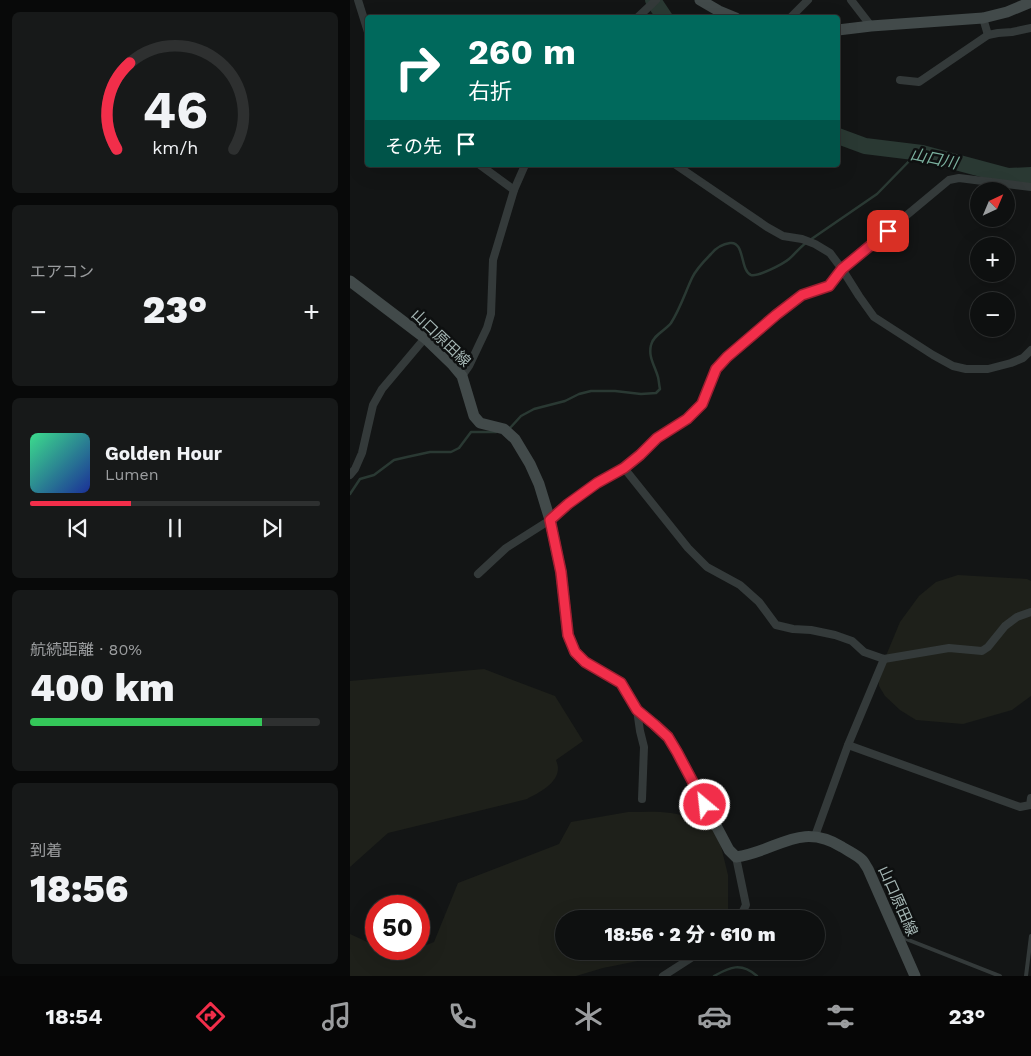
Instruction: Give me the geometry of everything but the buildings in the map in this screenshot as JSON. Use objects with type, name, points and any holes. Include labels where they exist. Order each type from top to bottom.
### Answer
[{"type":"main road","points":[[700,0],[729,15]]},
{"type":"main road","points":[[840,30],[983,18],[1007,12],[1031,2]]},
{"type":"main road","name":"山口原田線","points":[[350,281],[425,338],[462,376],[474,416],[480,423],[504,429],[515,440],[530,464],[539,484],[550,520],[561,572],[568,635],[575,652],[585,662],[621,683],[637,710],[668,737],[728,850],[736,857],[747,856],[798,837],[815,836],[831,840],[862,860],[915,976]]},
{"type":"street","points":[[358,0],[365,22]]},
{"type":"street","points":[[640,15],[656,0]]},
{"type":"street","points":[[793,15],[808,0]]},
{"type":"street","points":[[851,0],[871,26]]},
{"type":"street","points":[[983,18],[988,35]]},
{"type":"street","points":[[900,80],[918,82],[988,35],[1031,28]]},
{"type":"street","points":[[483,167],[514,190]]},
{"type":"street","points":[[462,376],[487,328],[491,314],[493,260],[514,190],[524,167]]},
{"type":"street","points":[[679,167],[767,227],[783,236],[815,244],[830,253],[874,316],[953,366],[988,369],[1011,364],[1023,358],[1031,350]]},
{"type":"street","points":[[842,269],[949,180],[959,178],[1031,187]]},
{"type":"street","points":[[350,475],[355,469],[362,453],[373,405],[377,397],[425,338]]},
{"type":"street","points":[[624,468],[688,548],[707,567],[740,585],[760,602],[776,625],[834,635],[852,641],[864,652],[884,659],[949,648],[982,651],[988,647],[1005,626],[1017,617],[1031,612]]},
{"type":"street","points":[[478,574],[506,548],[550,520]]},
{"type":"street","points":[[815,836],[848,745],[884,659]]},
{"type":"street","points":[[637,710],[644,747],[642,799]]},
{"type":"street","points":[[848,745],[1020,807],[1030,803]]},
{"type":"street","points":[[736,857],[746,905],[744,910]]},
{"type":"street","points":[[663,976],[688,960]]},
{"type":"lane","points":[[550,520],[597,483],[624,468],[657,438],[687,419],[702,404],[716,369],[727,357],[802,295],[829,286],[842,269]]},
{"type":"lane","points":[[897,935],[1000,976]]},
{"type":"lane","points":[[1026,976],[1031,936]]},
{"type":"shaded area","points":[[958,575],[1027,579],[1031,581],[1031,696],[1012,710],[963,724],[916,720],[900,710],[885,696],[879,686],[878,675],[900,622],[919,596],[936,582]]},
{"type":"shaded area","points":[[484,669],[555,696],[583,741],[556,760],[558,768],[555,779],[542,791],[531,797],[388,833],[350,867],[350,681]]},
{"type":"shaded area","points":[[628,812],[660,812],[677,814],[703,823],[718,834],[728,875],[728,910],[555,910],[555,960],[643,960],[576,976],[350,976],[350,934],[365,941],[365,960],[430,960],[430,944],[434,942],[458,883],[559,844],[571,822]]},
{"type":"waterway","name":"山口川","points":[[653,0],[663,15]]},
{"type":"waterway","name":"山口川","points":[[840,137],[865,146],[922,153],[1008,176],[1031,175]]},
{"type":"waterway","points":[[810,240],[877,194],[917,153]]},
{"type":"waterway","points":[[508,428],[521,416],[534,409],[565,401],[579,394],[591,391],[656,393],[660,389],[650,354],[652,341],[671,323],[700,265],[719,247],[730,243],[738,247],[748,272],[751,275],[759,274],[786,261],[806,243]]},
{"type":"waterway","points":[[350,494],[360,479],[374,475],[394,460],[430,452],[451,452],[459,448],[471,432],[496,432]]},
{"type":"waterway","points":[[714,976],[736,967],[746,969],[757,976]]},
{"type":"route","points":[[705,805],[668,737],[637,710],[621,683],[585,662],[575,652],[568,635],[561,572],[550,520],[597,483],[624,468],[657,438],[687,419],[702,404],[716,369],[727,357],[802,295],[829,286],[842,269],[888,231]]}]
